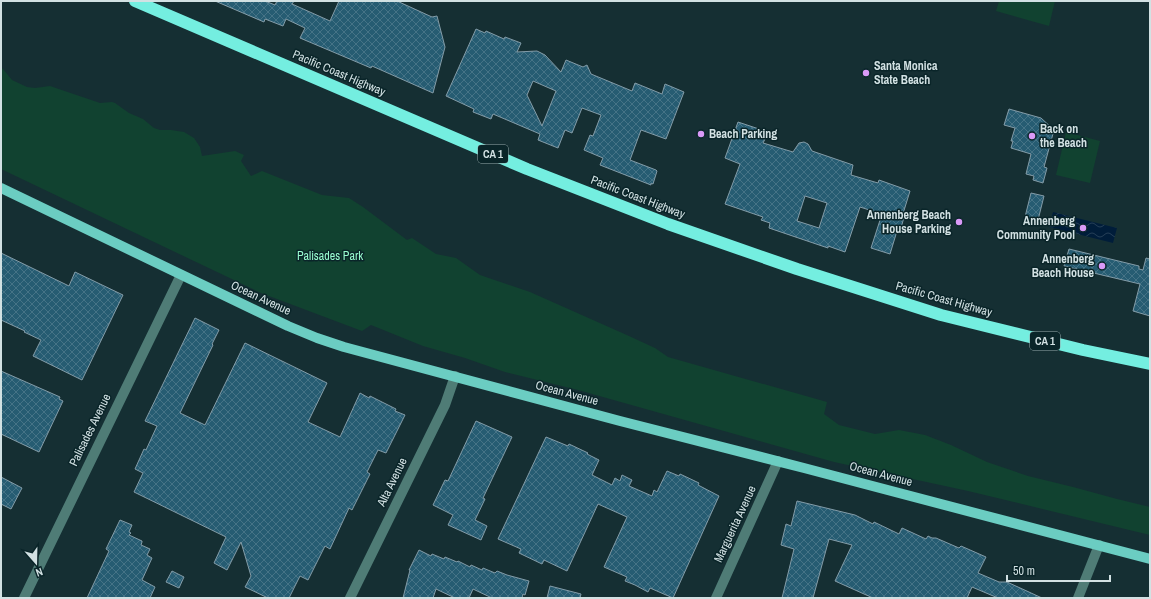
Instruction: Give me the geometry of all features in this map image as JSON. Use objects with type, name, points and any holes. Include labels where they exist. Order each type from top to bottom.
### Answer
[{"type":"highway","name":"Pacific Coast Highway","points":[[135,1],[527,169],[668,224],[796,269],[941,315],[1083,350],[1150,364]]},
{"type":"main road","name":"Ocean Avenue","points":[[1,188],[288,326],[344,347],[620,421],[1150,559]]},
{"type":"street","name":"Palisades Avenue","points":[[24,598],[181,275]]},
{"type":"street","name":"Alta Avenue","points":[[350,598],[445,405],[455,376]]},
{"type":"street","name":"Marguerita Avenue","points":[[716,598],[778,461]]},
{"type":"street","points":[[1078,598],[1099,545]]},
{"type":"green space","points":[[999,1],[1055,1],[1049,26],[996,11]]},
{"type":"green space","name":"Palisades Park","points":[[1,68],[12,80],[27,87],[35,88],[50,86],[100,103],[112,102],[129,113],[143,119],[154,128],[184,132],[194,138],[200,147],[202,156],[235,151],[244,155],[241,161],[251,176],[262,171],[322,195],[349,198],[407,240],[412,238],[436,254],[456,258],[480,275],[530,292],[655,348],[668,357],[827,402],[824,414],[839,425],[875,434],[899,430],[925,435],[951,445],[987,462],[1028,476],[1150,507],[1150,535],[968,491],[834,462],[578,390],[505,372],[465,358],[423,346],[371,325],[362,331],[261,293],[1,169]]},
{"type":"green space","points":[[1066,132],[1100,141],[1090,183],[1056,175]]},
{"type":"water","name":"Annenberg Community Pool","points":[[1053,212],[1117,228],[1113,243],[1049,227]]},
{"type":"building","points":[[215,1],[265,1],[275,5],[277,1],[294,1],[292,4],[330,21],[339,1],[397,1],[432,17],[437,16],[445,47],[433,93],[372,66],[371,68],[300,38],[305,28],[286,19],[283,26],[265,19],[264,22]]},
{"type":"building","points":[[476,29],[485,33],[486,31],[504,39],[505,37],[521,43],[517,52],[537,51],[545,55],[561,72],[566,60],[583,67],[587,65],[591,74],[632,91],[635,83],[662,94],[665,84],[684,92],[666,139],[641,130],[630,160],[657,171],[653,184],[651,183],[651,185],[600,165],[603,158],[584,150],[590,135],[593,136],[601,115],[582,108],[572,133],[565,130],[558,148],[538,140],[540,134],[493,114],[491,119],[473,112],[474,109],[446,96]],"holes":[[[533,81],[556,91],[542,126],[527,95]]]},
{"type":"building","name":"Back on the Beach","points":[[1009,109],[1041,118],[1054,130],[1044,167],[1047,168],[1043,183],[1033,180],[1034,176],[1026,174],[1031,154],[1011,148],[1013,141],[1011,141],[1015,128],[1004,125]]},
{"type":"building","points":[[738,122],[759,129],[757,134],[766,137],[763,143],[793,152],[799,143],[804,142],[808,144],[812,151],[853,165],[851,175],[878,183],[879,180],[910,191],[902,217],[904,217],[900,232],[897,231],[890,254],[871,248],[882,214],[860,207],[845,252],[828,246],[828,248],[769,228],[770,223],[761,220],[763,217],[725,204],[740,164],[725,158]],"holes":[[[805,196],[827,203],[819,228],[797,221]]]},
{"type":"building","points":[[1031,193],[1044,196],[1037,224],[1024,221]]},
{"type":"building","name":"Annenberg Beach House","points":[[1069,249],[1139,266],[1139,269],[1143,270],[1146,258],[1150,259],[1150,316],[1133,311],[1140,284],[1064,266]]},
{"type":"building","points":[[1,253],[69,286],[75,272],[123,295],[82,380],[33,356],[41,340],[1,320]]},
{"type":"building","points":[[195,318],[219,330],[180,413],[205,425],[245,343],[327,383],[308,422],[340,437],[360,393],[369,398],[370,396],[396,409],[395,411],[405,415],[386,453],[378,450],[367,472],[370,474],[352,510],[349,508],[330,549],[325,546],[308,580],[300,576],[289,598],[268,598],[245,587],[251,576],[241,542],[227,570],[214,563],[226,537],[134,492],[143,473],[135,469],[157,426],[145,421]]},
{"type":"building","points":[[1,371],[60,397],[59,399],[63,401],[39,452],[1,434]]},
{"type":"building","points":[[476,421],[512,437],[483,498],[485,499],[475,520],[487,526],[481,540],[448,525],[453,515],[433,505],[445,480],[448,481]]},
{"type":"building","points":[[546,437],[568,446],[569,444],[599,460],[592,475],[612,485],[615,478],[620,481],[622,475],[632,480],[629,486],[652,496],[654,490],[657,492],[667,471],[679,476],[680,474],[699,483],[698,485],[719,496],[673,598],[650,588],[648,592],[625,581],[627,577],[604,567],[627,517],[598,504],[567,571],[544,560],[542,564],[519,553],[521,549],[498,539]]},
{"type":"building","points":[[1,477],[22,488],[11,509],[1,504]]},
{"type":"building","points":[[797,501],[855,515],[899,534],[902,528],[926,539],[928,536],[959,548],[961,546],[986,557],[978,573],[999,582],[1007,582],[1042,598],[998,598],[972,587],[967,598],[873,598],[835,581],[852,545],[829,539],[813,598],[782,598],[794,549],[781,545],[786,524],[791,526]]},
{"type":"building","points":[[120,520],[132,525],[129,532],[131,533],[129,535],[142,541],[141,545],[150,549],[147,555],[152,558],[142,580],[155,587],[150,598],[87,598],[109,551],[106,549]]},
{"type":"building","points":[[419,550],[431,556],[432,554],[444,559],[445,557],[457,562],[458,561],[470,567],[471,565],[482,570],[483,568],[495,573],[497,571],[529,581],[525,595],[523,594],[522,598],[492,598],[473,589],[469,598],[455,598],[436,589],[433,598],[403,598],[409,570]]},
{"type":"building","points":[[172,571],[184,577],[179,588],[166,582]]},
{"type":"building","points":[[550,586],[581,594],[580,598],[547,598]]},
{"type":"place","name":"Santa Monica State Beach","points":[[866,73]]},
{"type":"place","name":"Beach Parking","points":[[701,134]]},
{"type":"place","name":"Back on the Beach","points":[[1032,136]]},
{"type":"place","name":"Annenberg Beach House Parking","points":[[959,222]]},
{"type":"place","name":"Annenberg Community Pool","points":[[1083,228]]},
{"type":"place","name":"Annenberg Beach House","points":[[1102,266]]}]
